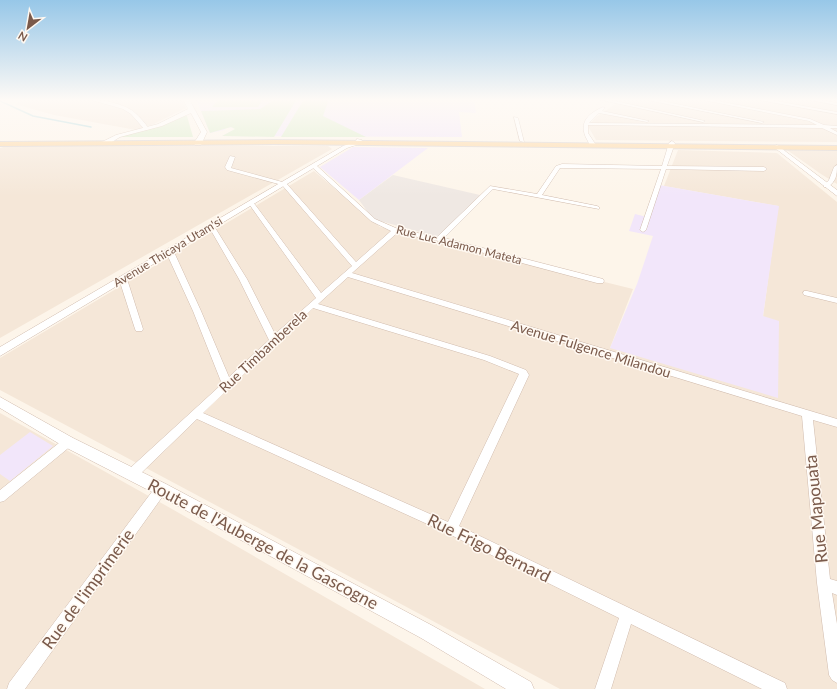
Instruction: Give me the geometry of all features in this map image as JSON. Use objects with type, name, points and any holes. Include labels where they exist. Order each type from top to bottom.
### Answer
[{"type":"main road","points":[[0,142],[86,140],[118,136],[138,131]]},
{"type":"main road","points":[[200,131],[201,139]]},
{"type":"main road","points":[[86,140],[106,142],[118,136]]},
{"type":"main road","points":[[201,139],[522,141],[591,144]]},
{"type":"main road","points":[[0,142],[106,142],[201,139],[334,141]]},
{"type":"main road","points":[[358,141],[837,147]]},
{"type":"main road","points":[[671,144],[837,147]]},
{"type":"street","points":[[519,131],[522,141]]},
{"type":"street","points":[[584,131],[591,144]]},
{"type":"street","points":[[334,141],[340,148],[336,152]]},
{"type":"street","name":"Avenue Thicaya Utam'si","points":[[0,352],[336,152],[358,141]]},
{"type":"street","points":[[643,230],[671,144]]},
{"type":"street","points":[[777,147],[833,190]]},
{"type":"street","points":[[232,157],[228,167],[229,169],[284,184],[355,265]]},
{"type":"street","name":"Rue Luc Adamon Mateta","points":[[314,166],[373,220],[396,231],[439,239],[600,281]]},
{"type":"street","points":[[539,195],[560,166],[764,169]]},
{"type":"street","points":[[833,190],[832,182],[837,167]]},
{"type":"street","points":[[439,239],[492,186],[597,208]]},
{"type":"street","points":[[251,203],[316,301],[487,358],[523,372],[524,376],[450,529]]},
{"type":"street","points":[[212,227],[243,278],[274,340]]},
{"type":"street","name":"Rue Timbamberela","points":[[132,474],[355,265],[396,231]]},
{"type":"street","points":[[170,252],[197,311],[227,384]]},
{"type":"street","name":"Avenue Fulgence Milandou","points":[[346,274],[806,415],[837,423]]},
{"type":"street","points":[[123,279],[138,329]]},
{"type":"street","points":[[807,293],[837,301]]},
{"type":"street","name":"Route de l'Auberge de la Gascogne","points":[[0,402],[68,442],[161,489],[427,632],[524,689]]},
{"type":"street","name":"Rue Frigo Bernard","points":[[195,414],[450,529],[779,689]]},
{"type":"street","name":"Rue Mapouata","points":[[806,415],[831,585],[837,675]]},
{"type":"street","points":[[0,497],[68,442]]},
{"type":"street","name":"Rue de l'imprimerie","points":[[15,689],[161,489]]},
{"type":"street","points":[[603,689],[627,615]]},
{"type":"shaded area","points":[[232,131],[461,131],[462,137],[222,136]]},
{"type":"shaded area","points":[[591,131],[837,131],[837,142],[596,140]]},
{"type":"shaded area","points":[[11,145],[328,146],[332,149],[0,338],[0,148]]},
{"type":"shaded area","points":[[353,147],[428,148],[359,200],[320,167]]},
{"type":"shaded area","points":[[678,150],[777,153],[837,202],[837,689],[560,689],[0,390],[0,358],[314,171],[380,227],[633,289],[610,348],[763,317],[778,206],[664,186]]},
{"type":"shaded area","points":[[787,150],[837,151],[837,184],[821,174]]},
{"type":"shaded area","points":[[393,175],[480,195],[438,237],[373,219],[359,200]]},
{"type":"shaded area","points":[[659,185],[779,206],[763,316],[779,321],[778,398],[610,348],[637,284],[653,236],[629,231],[635,214],[647,217]]},
{"type":"shaded area","points":[[0,413],[172,509],[485,689],[0,689]]},
{"type":"shaded area","points":[[30,432],[53,446],[10,481],[0,474],[0,455]]},
{"type":"green space","points":[[137,131],[191,131],[193,137],[119,137]]},
{"type":"green space","points":[[231,131],[278,131],[274,137],[222,136]]},
{"type":"green space","points":[[285,131],[354,131],[366,137],[281,137]]}]
